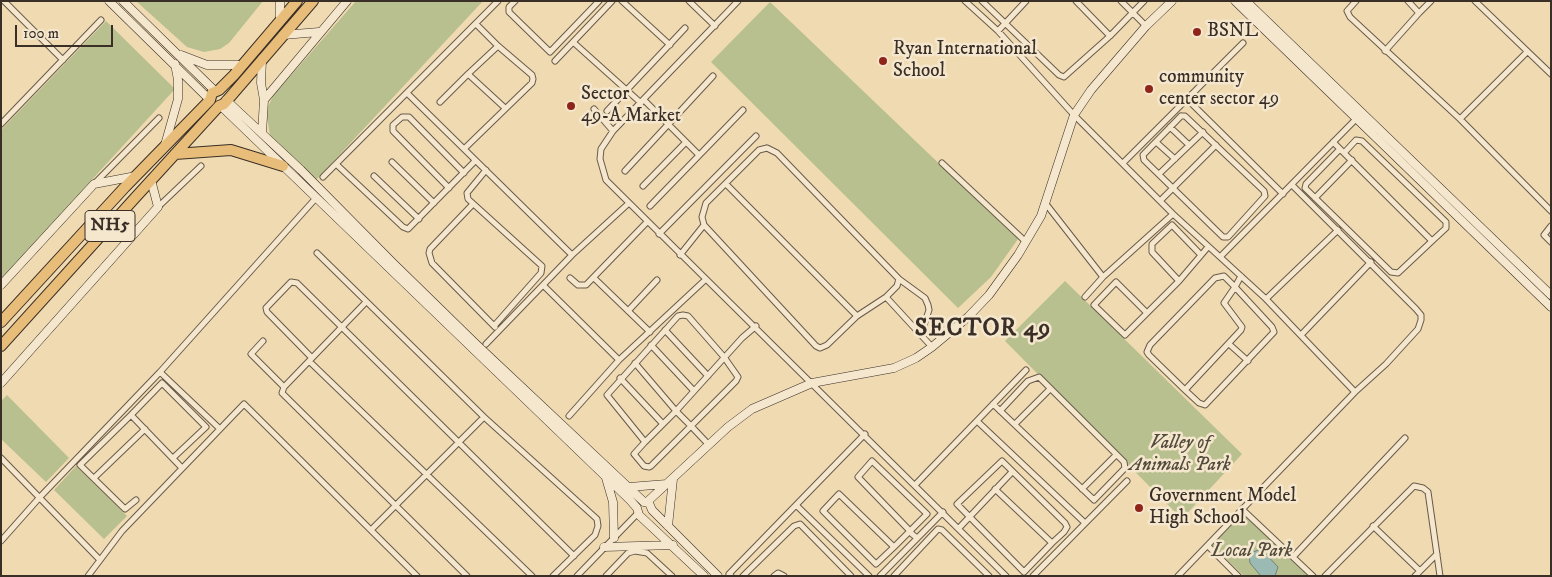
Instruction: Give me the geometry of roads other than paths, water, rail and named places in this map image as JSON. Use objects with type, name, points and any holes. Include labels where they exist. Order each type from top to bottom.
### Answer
[{"type":"highway","name":"NH5","points":[[1,322],[242,65],[297,1]]},
{"type":"highway","name":"NH5","points":[[1,346],[222,104],[313,1]]},
{"type":"highway","points":[[225,93],[222,104],[212,104],[214,94],[225,93]]},
{"type":"highway","points":[[175,154],[231,150],[283,166]]},
{"type":"main road","points":[[109,1],[175,64],[214,94]]},
{"type":"main road","points":[[123,1],[214,94]]},
{"type":"main road","points":[[280,1],[280,21]]},
{"type":"main road","points":[[264,100],[319,32],[347,1]]},
{"type":"main road","points":[[1235,1],[1551,308]]},
{"type":"main road","points":[[1246,1],[1551,296]]},
{"type":"main road","points":[[640,512],[646,502],[728,427],[752,409],[812,383],[894,368],[916,358],[955,328],[989,295],[1026,242],[1046,204],[1066,134],[1074,115],[1091,90],[1146,26],[1171,2]]},
{"type":"main road","points":[[283,35],[319,32]]},
{"type":"main road","points":[[175,52],[207,65],[242,65]]},
{"type":"main road","points":[[262,59],[261,83],[264,100],[262,133]]},
{"type":"main road","points":[[164,148],[178,99],[178,80],[175,64]]},
{"type":"main road","points":[[222,104],[262,133],[301,170],[406,277],[629,488],[652,506],[652,510],[718,576]]},
{"type":"main road","points":[[222,104],[283,166],[606,477],[704,576]]},
{"type":"main road","points":[[1,285],[94,184],[136,176]]},
{"type":"main road","points":[[1,382],[158,208],[151,180]]},
{"type":"main road","points":[[606,477],[613,502],[614,538]]},
{"type":"main road","points":[[629,488],[670,481]]},
{"type":"main road","points":[[668,526],[670,481]]},
{"type":"main road","points":[[640,512],[649,516],[652,510]]},
{"type":"main road","points":[[604,548],[673,545]]},
{"type":"street","points":[[4,1],[63,60]]},
{"type":"street","points":[[323,177],[498,1]]},
{"type":"street","points":[[515,1],[509,7],[510,12],[550,52],[599,1]]},
{"type":"street","points":[[555,61],[612,1]]},
{"type":"street","points":[[622,1],[670,45]]},
{"type":"street","points":[[689,1],[715,26]]},
{"type":"street","points":[[738,1],[613,131],[601,149],[602,171],[613,190],[629,203],[705,280],[756,326],[1006,576]]},
{"type":"street","points":[[965,1],[998,31],[1074,115],[1173,214],[1266,299],[1355,392]]},
{"type":"street","points":[[982,1],[1059,75],[1064,77],[1110,36],[1144,1]]},
{"type":"street","points":[[998,31],[1026,1]]},
{"type":"street","points":[[1076,1],[1110,36]]},
{"type":"street","points":[[1122,1],[1146,26]]},
{"type":"street","points":[[1356,1],[1347,11],[1348,14],[1385,51],[1460,119],[1551,211]]},
{"type":"street","points":[[1408,1],[1420,13]]},
{"type":"street","points":[[1385,51],[1432,1]]},
{"type":"street","points":[[1475,1],[1551,74]]},
{"type":"street","points":[[1,124],[101,20]]},
{"type":"street","points":[[464,149],[532,83],[533,79],[532,75],[476,24]]},
{"type":"street","points":[[607,111],[685,28]]},
{"type":"street","points":[[573,42],[669,124],[699,155]]},
{"type":"street","points":[[1124,163],[1243,43]]},
{"type":"street","points":[[440,102],[498,46]]},
{"type":"street","points":[[1460,119],[1527,52]]},
{"type":"street","points":[[468,74],[505,108]]},
{"type":"street","points":[[625,171],[713,76]]},
{"type":"street","points":[[407,93],[572,255]]},
{"type":"street","points":[[1187,99],[1283,194]]},
{"type":"street","points":[[594,108],[613,131]]},
{"type":"street","points":[[650,206],[743,110]]},
{"type":"street","points":[[1181,116],[1185,116],[1264,191],[1265,196],[1228,237],[1223,237],[1144,160],[1143,155],[1170,128],[1181,116]]},
{"type":"street","points":[[449,188],[393,132],[392,125],[402,117],[409,117],[464,172]]},
{"type":"street","points":[[94,184],[158,118]]},
{"type":"street","points":[[1221,256],[1356,119]]},
{"type":"street","points":[[1170,128],[1189,145]]},
{"type":"street","points":[[1159,174],[1203,132]]},
{"type":"street","points":[[659,234],[756,136]]},
{"type":"street","points":[[1356,140],[1362,142],[1446,222],[1446,228],[1402,270],[1394,273],[1315,198],[1305,188],[1306,184],[1356,140]]},
{"type":"street","points":[[643,186],[686,142]]},
{"type":"street","points":[[1156,142],[1175,159]]},
{"type":"street","points":[[1333,142],[1432,241]]},
{"type":"street","points":[[1160,201],[1216,145]]},
{"type":"street","points":[[899,279],[897,286],[886,297],[856,316],[827,345],[820,348],[816,346],[704,225],[702,217],[706,203],[760,150],[766,148],[772,150],[899,279],[925,298],[929,310],[921,334]]},
{"type":"street","points":[[1315,198],[1352,160]]},
{"type":"street","points":[[336,164],[405,228],[412,227],[475,161]]},
{"type":"street","points":[[392,162],[434,204]]},
{"type":"street","points":[[942,163],[1026,242]]},
{"type":"street","points":[[158,208],[201,166]]},
{"type":"street","points":[[486,170],[467,193],[468,199],[542,266],[541,273],[494,326]]},
{"type":"street","points":[[374,176],[419,219]]},
{"type":"street","points":[[726,184],[856,316]]},
{"type":"street","points":[[1178,576],[1355,392],[1411,338],[1418,329],[1421,320],[1421,315],[1416,309],[1292,185]]},
{"type":"street","points":[[1,541],[40,497],[160,372],[316,198]]},
{"type":"street","points":[[486,344],[572,255],[629,203]]},
{"type":"street","points":[[473,204],[430,249],[429,253],[432,263],[499,331]]},
{"type":"street","points":[[1046,204],[1103,276]]},
{"type":"street","points":[[1085,297],[1103,276],[1173,214]]},
{"type":"street","points":[[570,278],[582,286],[586,286],[647,222]]},
{"type":"street","points":[[680,255],[704,225]]},
{"type":"street","points":[[1179,280],[1152,252],[1152,244],[1172,225],[1201,255]]},
{"type":"street","points":[[1551,226],[1544,235],[1551,242]]},
{"type":"street","points":[[1266,299],[1338,230]]},
{"type":"street","points":[[1147,313],[1117,283],[1114,283],[1094,305],[1125,334],[1147,313],[1179,280],[1208,247]]},
{"type":"street","points":[[317,253],[484,417],[596,519],[598,526],[595,535],[553,576]]},
{"type":"street","points":[[1301,335],[1371,262]]},
{"type":"street","points":[[1224,276],[1274,329],[1248,361],[1206,405],[1202,406],[1149,356],[1148,348],[1215,278],[1224,276]]},
{"type":"street","points":[[1185,390],[1242,330],[1240,324],[1224,303],[1241,276]]},
{"type":"street","points":[[594,278],[650,332]]},
{"type":"street","points":[[628,310],[657,280]]},
{"type":"street","points":[[569,416],[619,360],[705,280]]},
{"type":"street","points":[[532,576],[426,475],[267,312],[267,304],[288,283],[297,284],[574,556]]},
{"type":"street","points":[[543,285],[619,360]]},
{"type":"street","points":[[886,297],[932,346]]},
{"type":"street","points":[[366,302],[284,387],[284,396],[467,576]]},
{"type":"street","points":[[644,442],[608,399],[608,392],[678,316],[688,316],[724,357],[738,377],[649,467],[644,466],[634,454],[676,411],[724,357],[756,326]]},
{"type":"street","points":[[665,330],[708,376]]},
{"type":"street","points":[[263,341],[251,354],[284,387]]},
{"type":"street","points":[[1229,344],[1248,361]]},
{"type":"street","points":[[651,345],[694,391]]},
{"type":"street","points":[[635,363],[676,411],[709,445]]},
{"type":"street","points":[[916,485],[1026,370]]},
{"type":"street","points":[[160,372],[220,429]]},
{"type":"street","points":[[993,404],[1094,500],[1125,468],[1124,462],[1038,377],[1032,378],[1000,410]]},
{"type":"street","points":[[620,378],[663,424]]},
{"type":"street","points":[[136,500],[124,509],[80,465],[162,384],[206,427],[173,458]]},
{"type":"street","points":[[1015,424],[1050,389]]},
{"type":"street","points":[[88,576],[122,531],[244,404],[417,576]]},
{"type":"street","points":[[131,415],[182,468]]},
{"type":"street","points":[[371,530],[484,417]]},
{"type":"street","points":[[978,421],[1085,523]]},
{"type":"street","points":[[94,478],[145,429]]},
{"type":"street","points":[[731,576],[730,574],[864,434]]},
{"type":"street","points":[[1293,556],[1405,438]]},
{"type":"street","points":[[1082,488],[1116,455]]},
{"type":"street","points":[[1,458],[100,559]]},
{"type":"street","points":[[894,547],[840,494],[823,511],[876,564],[894,547],[910,531],[927,514],[872,461],[858,477],[910,531],[917,538]]},
{"type":"street","points":[[1002,461],[1066,523],[1067,527],[1024,572],[969,517],[958,504],[1002,461]]},
{"type":"street","points":[[959,528],[1012,472]]},
{"type":"street","points":[[1033,576],[1127,481]]},
{"type":"street","points":[[1325,576],[1414,486],[1423,488],[1428,492],[1440,576]]},
{"type":"street","points":[[995,489],[1052,543]]},
{"type":"street","points":[[796,505],[870,576]]},
{"type":"street","points":[[1242,509],[1313,576]]},
{"type":"street","points":[[577,576],[640,512]]},
{"type":"street","points":[[880,576],[943,512]]},
{"type":"street","points":[[743,576],[794,526],[800,524],[852,576],[861,568]]},
{"type":"street","points":[[1373,526],[1420,571]]},
{"type":"street","points":[[894,576],[938,529],[942,530],[989,576]]},
{"type":"street","points":[[960,547],[968,537]]},
{"type":"street","points":[[1208,546],[1234,575]]},
{"type":"street","points":[[606,576],[628,553],[635,551],[647,553],[672,576]]},
{"type":"street","points":[[1416,576],[1437,554]]},
{"type":"street","points":[[774,576],[778,573],[784,576]]},
{"type":"water","points":[[1258,550],[1264,552],[1278,567],[1275,576],[1261,576],[1250,563],[1249,554]]},
{"type":"place","name":"BSNL","points":[[1197,32]]},
{"type":"place","name":"Ryan International School","points":[[883,61]]},
{"type":"place","name":"community center sector 49","points":[[1149,89]]},
{"type":"place","name":"Sector 49-A Market","points":[[571,106]]},
{"type":"place","name":"Government Model High School","points":[[1139,508]]},
{"type":"district","name":"SECTOR 49","points":[[983,330]]},
{"type":"park label","name":"Valley of Animals Park","points":[[1180,455]]},
{"type":"park label","name":"Local Park","points":[[1252,552]]}]
